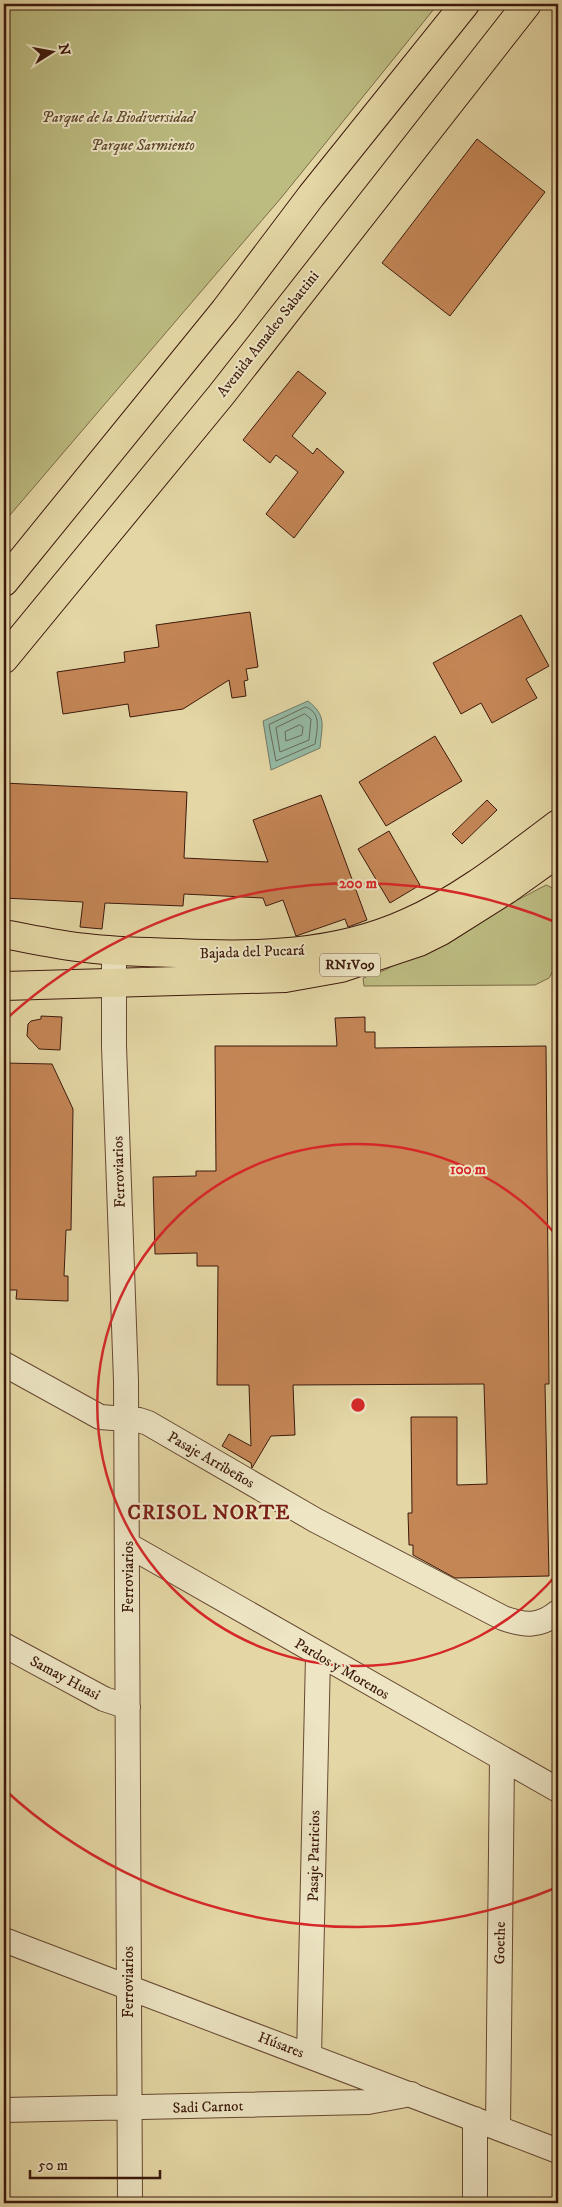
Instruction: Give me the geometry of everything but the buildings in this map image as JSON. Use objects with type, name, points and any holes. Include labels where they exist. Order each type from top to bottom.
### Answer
[{"type":"main road","points":[[4,582],[225,310],[311,196],[465,4]]},
{"type":"main road","name":"Avenida Amadeo Sabattini","points":[[4,660],[226,388],[527,4]]},
{"type":"main road","points":[[4,571],[34,547]]},
{"type":"main road","points":[[4,680],[31,642],[61,591]]},
{"type":"main road","name":"Bajada del Pucará","points":[[4,934],[60,944],[114,950],[222,955],[264,954],[329,947],[358,940],[405,924],[455,898],[557,824]]},
{"type":"main road","name":"Bajada del Pucará","points":[[4,986],[285,978],[362,962],[418,942],[441,931],[499,895],[558,853]]},
{"type":"street","name":"Ferroviarios","points":[[114,950],[113,983],[126,1381],[130,2203]]},
{"type":"street","name":"Pasaje Arribeños","points":[[4,1364],[100,1417],[148,1423],[315,1520],[503,1618],[522,1624],[537,1624],[554,1615]]},
{"type":"street","name":"Pardos y Morenos","points":[[128,1545],[318,1656],[558,1790]]},
{"type":"street","name":"Samay Huasi","points":[[4,1645],[104,1699],[128,1706]]},
{"type":"street","name":"Pasaje Patricios","points":[[309,2056],[318,1656]]},
{"type":"street","name":"Goethe","points":[[498,2128],[502,1759]]},
{"type":"street","name":"Húsares","points":[[4,1940],[558,2151]]},
{"type":"street","name":"Sadi Carnot","points":[[4,2110],[129,2109],[368,2102],[412,2094]]},
{"type":"street","points":[[476,2119],[476,2203]]},
{"type":"green space","name":"Parque Sarmiento","points":[[4,4],[438,4],[281,198],[4,522]]},
{"type":"green space","points":[[546,885],[555,889],[556,965],[549,978],[535,985],[364,986],[363,978],[385,970]]},
{"type":"water","points":[[308,701],[321,716],[320,748],[271,770],[263,721]]},
{"type":"district","name":"CRISOL NORTE","points":[[209,1513]]},
{"type":"park label","name":"Parque de la Biodiversidad","points":[[118,117]]}]
